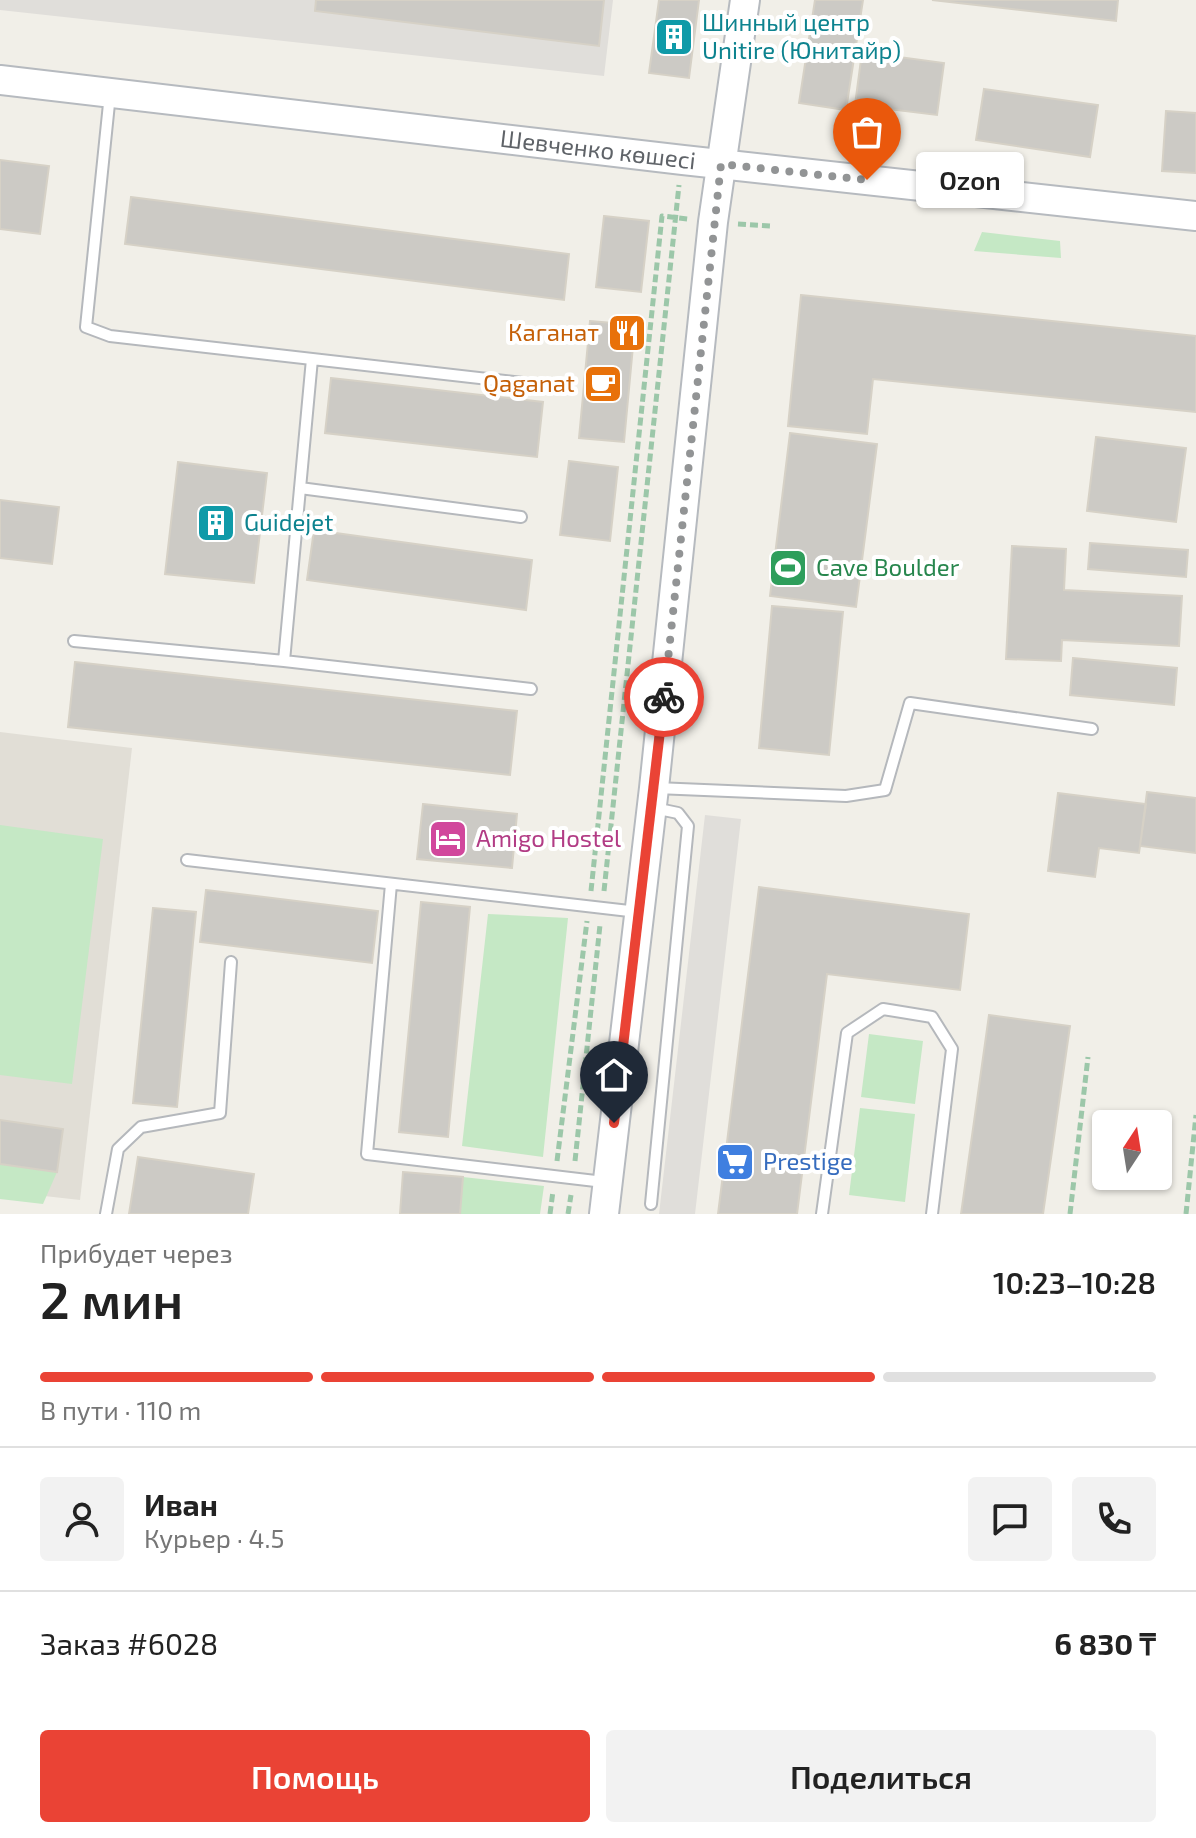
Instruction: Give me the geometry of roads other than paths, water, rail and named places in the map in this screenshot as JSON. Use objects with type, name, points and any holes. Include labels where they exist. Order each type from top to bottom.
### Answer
[{"type":"street","points":[[604,1214],[653,797],[721,164],[745,0]]},
{"type":"street","name":"Шевченко көшесі","points":[[0,80],[1196,216]]},
{"type":"lane","points":[[110,92],[86,327],[110,336],[558,387]]},
{"type":"lane","points":[[284,661],[312,359]]},
{"type":"lane","points":[[300,488],[521,517]]},
{"type":"lane","points":[[74,641],[531,689]]},
{"type":"lane","points":[[653,797],[846,796],[885,790],[910,703],[1092,729]]},
{"type":"lane","points":[[651,1204],[688,826],[678,813],[653,797]]},
{"type":"lane","points":[[187,860],[640,913]]},
{"type":"lane","points":[[391,884],[367,1154],[607,1183]]},
{"type":"lane","points":[[106,1214],[118,1149],[141,1127],[220,1113],[231,962]]},
{"type":"lane","points":[[822,1214],[847,1033],[883,1009],[932,1017],[952,1049],[932,1214]]},
{"type":"place","name":"Шинный центр Unitire (Юнитайр)","points":[[674,37]]},
{"type":"place","name":"Ozon","points":[[867,180]]},
{"type":"place","name":"Каганат","points":[[627,333]]},
{"type":"place","name":"Qaganat","points":[[603,384]]},
{"type":"place","name":"Guidejet","points":[[216,523]]},
{"type":"place","name":"Cave Boulder","points":[[788,568]]},
{"type":"place","name":"Amigo Hostel","points":[[448,839]]},
{"type":"place","name":"Prestige","points":[[735,1162]]}]
